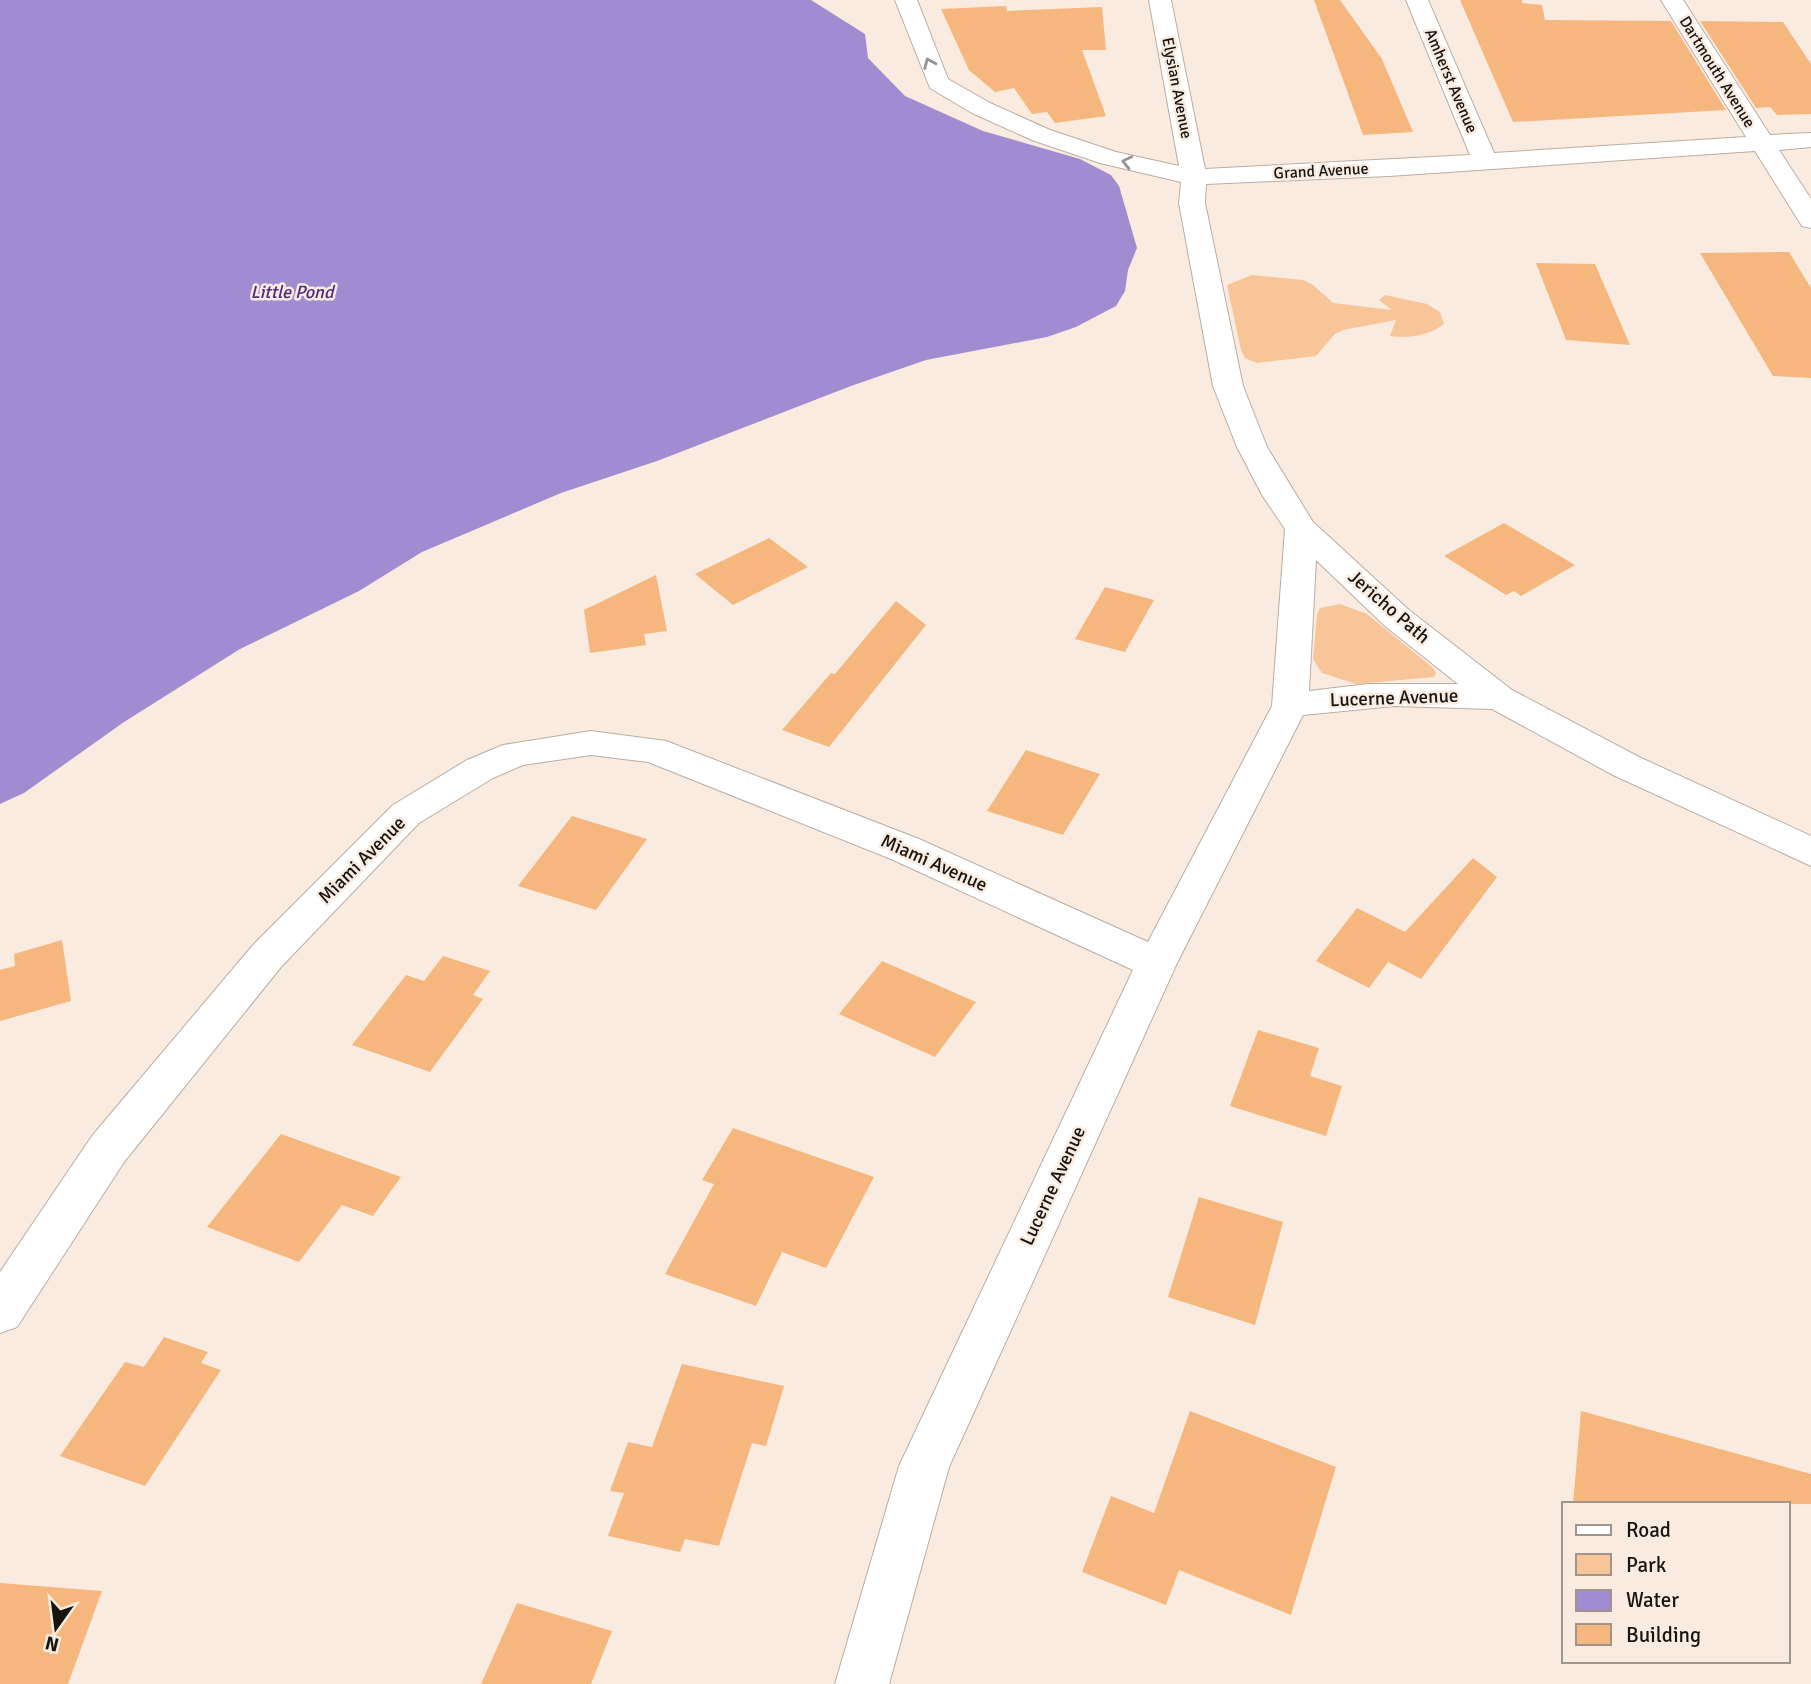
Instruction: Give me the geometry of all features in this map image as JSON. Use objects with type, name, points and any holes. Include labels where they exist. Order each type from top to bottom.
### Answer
[{"type":"street","name":"Grand Avenue","points":[[906,0],[938,83],[981,108],[1041,135],[1109,158],[1194,177],[1811,140]]},
{"type":"street","name":"Elysian Avenue","points":[[1160,0],[1194,177]]},
{"type":"street","name":"Amherst Avenue","points":[[1417,0],[1485,161]]},
{"type":"street","name":"Dartmouth Avenue","points":[[1672,0],[1811,220]]},
{"type":"street","name":"Jericho Path","points":[[1194,177],[1192,203],[1227,386],[1252,447],[1278,495],[1301,528],[1397,618],[1499,698],[1626,766],[1811,852]]},
{"type":"street","name":"Lucerne Avenue","points":[[862,1684],[924,1466],[1157,963],[1290,706],[1301,528]]},
{"type":"street","name":"Lucerne Avenue","points":[[1290,706],[1356,695],[1441,693],[1499,698]]},
{"type":"street","name":"Miami Avenue","points":[[0,1311],[108,1149],[267,956],[406,814],[480,769],[516,754],[591,743],[653,750],[905,849],[1157,963]]},
{"type":"green space","points":[[1252,275],[1303,280],[1313,285],[1333,303],[1392,310],[1379,300],[1385,295],[1427,304],[1440,312],[1444,324],[1426,333],[1404,337],[1390,336],[1396,320],[1343,330],[1335,334],[1316,356],[1257,363],[1245,358],[1241,350],[1227,285]]},
{"type":"green space","points":[[1340,604],[1367,614],[1432,667],[1436,673],[1434,677],[1356,684],[1322,673],[1313,659],[1317,614],[1320,608]]},
{"type":"water","name":"Little Pond","points":[[0,0],[811,0],[865,34],[868,58],[905,96],[983,131],[1080,159],[1111,175],[1119,186],[1137,248],[1128,270],[1125,291],[1116,306],[1076,327],[1047,337],[926,360],[657,461],[561,493],[422,552],[359,591],[240,649],[124,722],[24,793],[0,804]]},
{"type":"building","points":[[1314,0],[1340,0],[1382,59],[1413,132],[1363,135]]},
{"type":"building","points":[[1460,0],[1522,0],[1522,3],[1542,5],[1545,20],[1671,21],[1726,110],[1513,122]]},
{"type":"building","points":[[1006,6],[1007,11],[1102,7],[1106,50],[1082,50],[1106,116],[1055,123],[1047,112],[1032,114],[1014,88],[995,92],[969,70],[941,9]]},
{"type":"building","points":[[1700,21],[1783,22],[1811,64],[1811,114],[1777,115],[1770,107],[1756,108]]},
{"type":"building","points":[[1789,252],[1811,288],[1811,378],[1773,376],[1700,253]]},
{"type":"building","points":[[1536,263],[1595,264],[1630,345],[1566,340]]},
{"type":"building","points":[[1504,523],[1575,565],[1521,596],[1514,591],[1506,595],[1444,556]]},
{"type":"building","points":[[769,538],[808,567],[733,605],[695,574]]},
{"type":"building","points":[[656,575],[667,631],[644,634],[646,645],[590,653],[584,610]]},
{"type":"building","points":[[1105,587],[1154,600],[1125,652],[1075,639]]},
{"type":"building","points":[[896,601],[926,625],[829,747],[782,730],[831,673],[835,674]]},
{"type":"building","points":[[1026,750],[1100,774],[1063,835],[987,811]]},
{"type":"building","points":[[572,816],[647,839],[596,910],[518,886]]},
{"type":"building","points":[[1473,858],[1497,877],[1421,979],[1388,962],[1369,988],[1316,961],[1357,908],[1405,932]]},
{"type":"building","points":[[62,940],[71,1001],[0,1021],[0,970],[15,966],[14,954]]},
{"type":"building","points":[[443,956],[490,971],[473,995],[483,999],[430,1072],[352,1045],[406,975],[424,981]]},
{"type":"building","points":[[882,961],[976,1002],[935,1057],[839,1014]]},
{"type":"building","points":[[1258,1030],[1319,1048],[1310,1076],[1342,1086],[1326,1136],[1230,1106]]},
{"type":"building","points":[[733,1128],[874,1177],[826,1268],[782,1252],[756,1306],[665,1274],[714,1184],[702,1180]]},
{"type":"building","points":[[281,1134],[401,1177],[373,1216],[342,1205],[299,1262],[207,1227]]},
{"type":"building","points":[[1199,1197],[1283,1222],[1255,1325],[1168,1297]]},
{"type":"building","points":[[164,1337],[208,1352],[201,1363],[221,1370],[145,1486],[60,1456],[125,1362],[144,1367]]},
{"type":"building","points":[[682,1364],[784,1386],[766,1446],[752,1443],[719,1546],[685,1539],[680,1552],[608,1536],[624,1493],[610,1491],[628,1442],[652,1447]]},
{"type":"building","points":[[1190,1411],[1336,1467],[1291,1615],[1179,1570],[1166,1605],[1082,1572],[1111,1496],[1154,1513]]},
{"type":"building","points":[[1581,1411],[1811,1474],[1811,1504],[1573,1502]]},
{"type":"building","points":[[0,1583],[102,1591],[68,1684],[0,1684]]},
{"type":"building","points":[[517,1603],[612,1631],[591,1684],[481,1684]]}]
